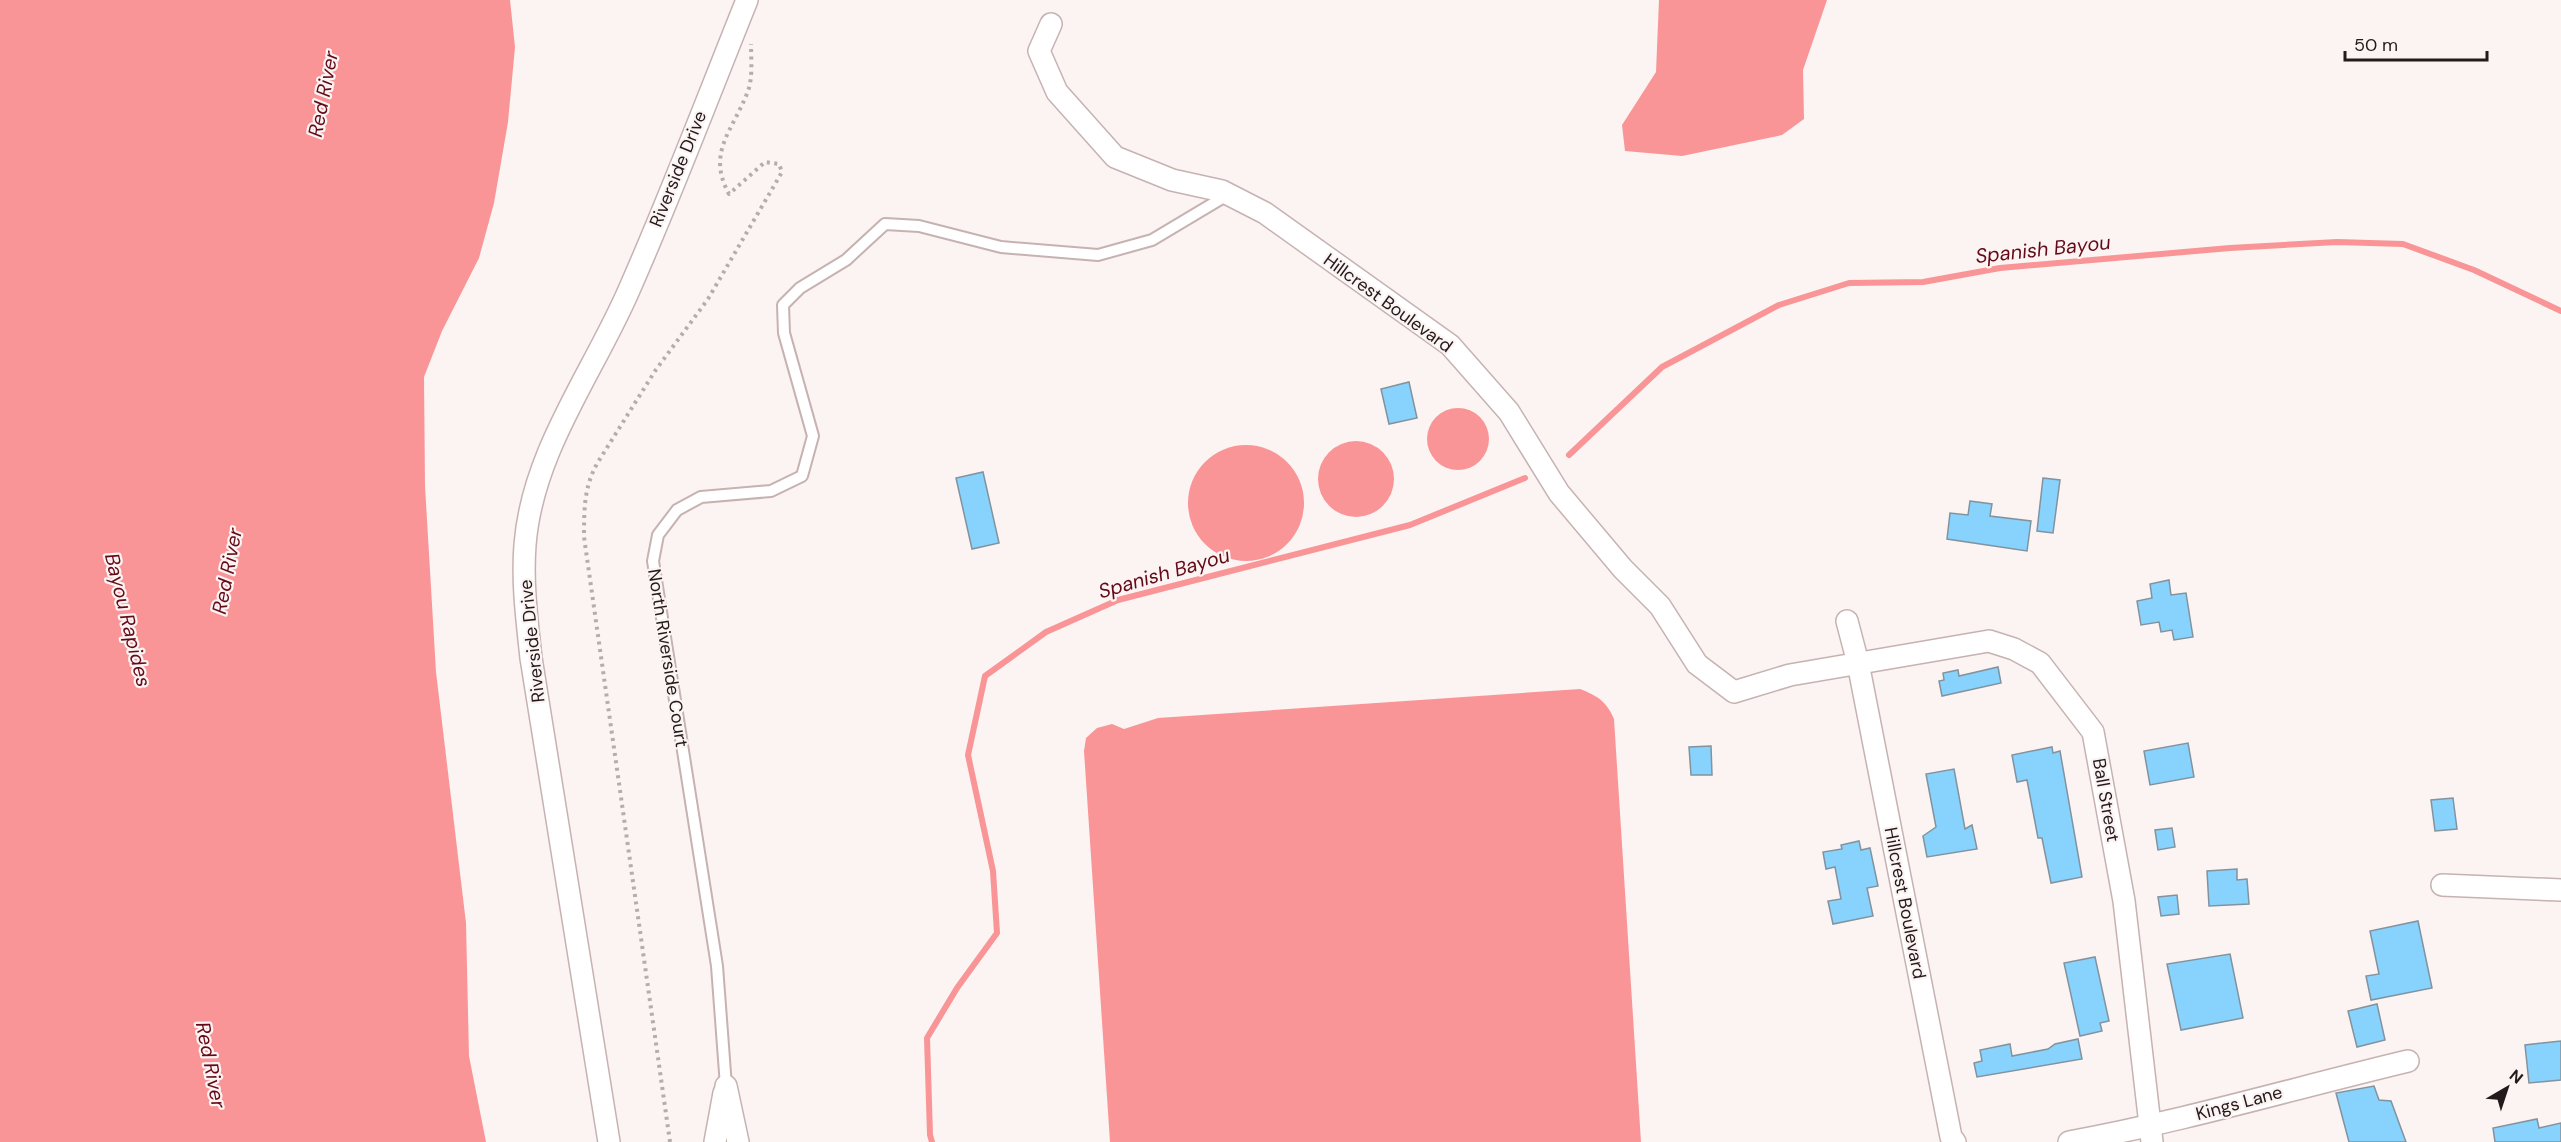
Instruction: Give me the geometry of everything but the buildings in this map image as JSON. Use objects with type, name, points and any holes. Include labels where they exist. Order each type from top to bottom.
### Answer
[{"type":"street","name":"Riverside Drive","points":[[609,1142],[531,658],[524,598],[525,543],[538,480],[546,459],[629,290],[747,0]]},
{"type":"street","name":"Hillcrest Boulevard","points":[[1051,24],[1039,51],[1057,92],[1115,156],[1172,180],[1229,194],[1265,213],[1450,345],[1509,412],[1558,493],[1623,569],[1660,606],[1697,664],[1734,692],[1790,675],[1858,663]]},
{"type":"street","name":"Hillcrest Boulevard","points":[[1847,621],[1858,663],[1951,1137],[1955,1142]]},
{"type":"street","name":"Ball Street","points":[[1858,663],[1989,641],[2014,649],[2040,663],[2093,732],[2124,901],[2151,1135]]},
{"type":"street","points":[[2442,885],[2561,890]]},
{"type":"street","name":"Kings Lane","points":[[2069,1142],[2151,1135],[2273,1093],[2408,1061]]},
{"type":"street","points":[[715,1142],[726,1086]]},
{"type":"street","name":"North Riverside Court","points":[[726,1086],[738,1142]]},
{"type":"lane","name":"North Riverside Court","points":[[726,1086],[717,966],[652,561],[658,535],[677,510],[701,497],[771,491],[802,476],[813,436],[784,333],[783,305],[800,288],[846,260],[885,224],[919,226],[1001,248],[1098,255],[1152,240],[1229,194]]},
{"type":"water","points":[[0,0],[510,0],[515,47],[508,122],[494,203],[479,258],[442,331],[424,377],[425,486],[436,672],[466,923],[469,1056],[486,1142],[0,1142]]},
{"type":"water","points":[[1659,0],[1827,0],[1803,70],[1804,119],[1782,135],[1682,156],[1625,151],[1622,125],[1656,72]]},
{"type":"water","points":[[1458,408],[1470,410],[1480,417],[1487,427],[1489,439],[1487,451],[1480,461],[1470,468],[1458,470],[1446,468],[1436,461],[1429,451],[1427,439],[1429,427],[1436,417],[1446,410]]},
{"type":"water","points":[[1356,441],[1371,444],[1383,452],[1391,464],[1394,479],[1391,494],[1383,506],[1371,514],[1356,517],[1341,514],[1329,506],[1321,494],[1318,479],[1321,464],[1329,452],[1341,444]]},
{"type":"water","points":[[1246,445],[1268,449],[1287,462],[1300,481],[1304,503],[1300,525],[1287,544],[1268,557],[1246,561],[1224,557],[1205,544],[1192,525],[1188,503],[1192,481],[1205,462],[1224,449]]},
{"type":"water","points":[[1580,689],[1601,700],[1614,719],[1641,1142],[1110,1142],[1084,751],[1086,738],[1097,728],[1112,724],[1124,729],[1158,718]]},
{"type":"waterway","name":"Spanish Bayou","points":[[1569,455],[1662,367],[1779,305],[1849,283],[1923,282],[2000,268],[2230,248],[2337,242],[2403,244],[2474,270],[2561,311]]},
{"type":"waterway","name":"Spanish Bayou","points":[[932,1142],[927,1038],[957,988],[997,933],[993,871],[968,755],[985,676],[1046,632],[1118,600],[1410,525],[1525,478]]},
{"type":"water label","name":"Red River","points":[[323,94]]},
{"type":"water label","name":"Red River","points":[[227,571]]},
{"type":"water label","name":"Bayou Rapides","points":[[128,620]]},
{"type":"water label","name":"Red River","points":[[211,1065]]}]
